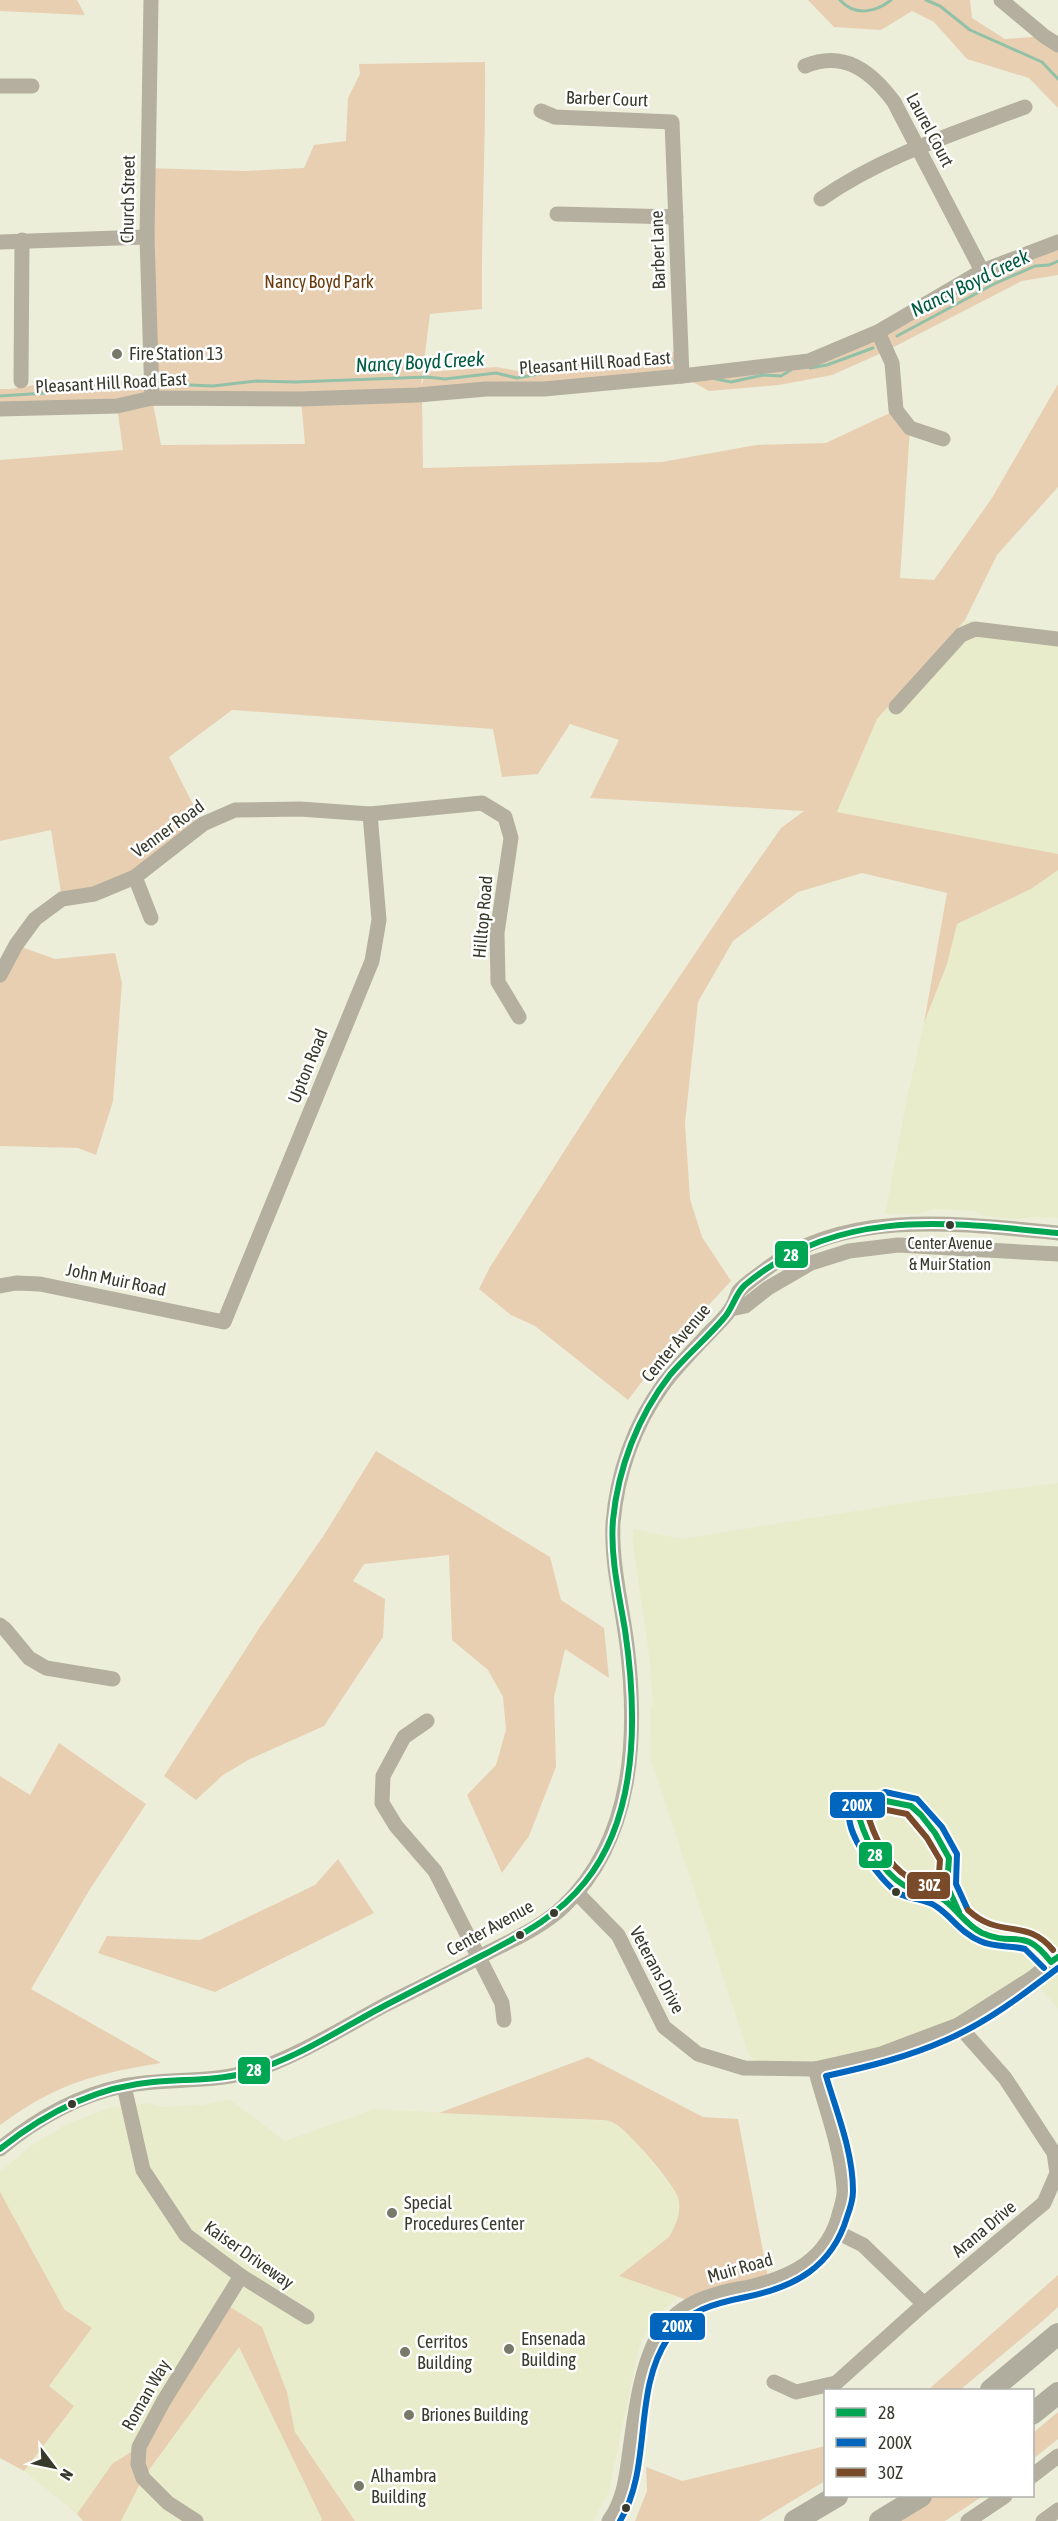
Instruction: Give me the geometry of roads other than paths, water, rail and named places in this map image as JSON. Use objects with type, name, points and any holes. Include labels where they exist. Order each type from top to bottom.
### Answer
[{"type":"highway","points":[[993,2389],[1058,2334]]},
{"type":"highway","points":[[1034,2412],[1058,2392]]},
{"type":"highway","points":[[795,2521],[835,2497]]},
{"type":"highway","points":[[880,2521],[919,2497]]},
{"type":"street","name":"Church Street","points":[[151,0],[147,237],[152,398]]},
{"type":"street","points":[[1001,0],[1058,45]]},
{"type":"street","name":"Laurel Court","points":[[805,66],[822,59],[844,60],[882,85],[894,102],[982,271]]},
{"type":"street","points":[[0,86],[32,86]]},
{"type":"street","points":[[821,199],[848,181],[918,147],[1025,107]]},
{"type":"street","name":"Barber Court","points":[[541,111],[555,117],[672,122]]},
{"type":"street","name":"Barber Lane","points":[[672,122],[682,376]]},
{"type":"street","points":[[557,214],[676,217]]},
{"type":"street","points":[[0,242],[147,237]]},
{"type":"street","points":[[21,381],[22,240]]},
{"type":"street","name":"Pleasant Hill Road East","points":[[0,409],[117,406],[152,398],[301,399],[486,389],[544,389],[809,361],[878,332],[982,271],[1058,242]]},
{"type":"street","points":[[878,332],[891,363],[896,410],[910,428],[943,439]]},
{"type":"street","points":[[896,707],[961,635],[975,628],[1058,639]]},
{"type":"street","name":"Venner Road","points":[[0,975],[16,945],[35,919],[62,899],[94,894],[135,877],[203,824],[212,818],[235,810],[300,809],[370,814],[482,803],[505,816]]},
{"type":"street","name":"Upton Road","points":[[225,1322],[372,961],[379,920],[370,814]]},
{"type":"street","name":"Hilltop Road","points":[[505,816],[511,838],[497,933],[498,982],[519,1017]]},
{"type":"street","points":[[135,877],[151,918]]},
{"type":"street","name":"Center Avenue","points":[[0,2149],[23,2130],[61,2107],[124,2086],[220,2078],[249,2072],[292,2053],[480,1957],[533,1929],[560,1910],[577,1893],[605,1850],[623,1804],[629,1762],[631,1687],[613,1524],[627,1455],[645,1414],[664,1384],[731,1309],[739,1291],[803,1245],[847,1232],[883,1225],[1002,1228],[1058,1233]]},
{"type":"street","name":"Center Avenue","points":[[731,1309],[746,1306],[768,1288],[811,1263],[849,1251],[898,1245],[1058,1254]]},
{"type":"street","name":"John Muir Road","points":[[0,1286],[16,1283],[40,1284],[225,1322]]},
{"type":"street","points":[[0,1625],[29,1658],[46,1668],[113,1679]]},
{"type":"street","points":[[427,1721],[404,1737],[383,1776],[382,1803],[396,1826],[435,1871],[502,2003],[504,2020]]},
{"type":"street","name":"Veterans Drive","points":[[577,1893],[618,1935],[664,2027],[698,2054],[744,2068],[815,2069]]},
{"type":"street","points":[[815,2069],[881,2054],[958,2025],[1032,1978],[1058,1957]]},
{"type":"street","name":"Arana Drive","points":[[774,2382],[796,2392],[836,2383],[924,2304],[1044,2203],[1057,2173],[1054,2153],[1005,2078],[958,2025]]},
{"type":"street","name":"Muir Road","points":[[609,2521],[618,2506],[626,2484],[650,2352],[669,2321],[693,2302],[715,2293],[769,2283],[807,2265],[836,2231],[845,2191],[838,2149],[815,2069]]},
{"type":"street","name":"Kaiser Driveway","points":[[124,2086],[143,2170],[186,2235],[241,2276],[307,2317]]},
{"type":"street","points":[[836,2231],[863,2245],[924,2304]]},
{"type":"street","name":"Roman Way","points":[[196,2521],[168,2503],[143,2478],[138,2464],[139,2447],[163,2402],[241,2276]]},
{"type":"street","points":[[1034,2474],[1058,2456]]},
{"type":"street","points":[[968,2521],[1004,2497]]},
{"type":"street","points":[[1042,2521],[1058,2510]]},
{"type":"waterway","points":[[840,0],[859,11],[872,10],[891,0]]},
{"type":"waterway","points":[[926,0],[940,6],[970,30],[1042,62],[1058,79]]},
{"type":"waterway","name":"Nancy Boyd Creek","points":[[897,336],[994,284],[1035,266],[1049,265],[1058,261]]},
{"type":"waterway","name":"Nancy Boyd Creek","points":[[810,368],[827,365],[873,348]]},
{"type":"waterway","name":"Nancy Boyd Creek","points":[[166,384],[213,386],[256,381],[295,382],[427,377],[445,379],[496,373],[517,378],[560,370],[674,362]]},
{"type":"waterway","name":"Nancy Boyd Creek","points":[[716,379],[731,382],[763,375],[781,376],[791,370]]},
{"type":"waterway","name":"Nancy Boyd Creek","points":[[0,396],[137,387]]},
{"type":"place","name":"Fire Station 13","points":[[117,354]]},
{"type":"place","name":"Center Avenue & Muir Station","points":[[950,1225]]},
{"type":"place","name":"Special Procedures Center","points":[[392,2213]]},
{"type":"place","name":"Ensenada Building","points":[[509,2349]]},
{"type":"place","name":"Cerritos Building","points":[[405,2352]]},
{"type":"place","name":"Briones Building","points":[[409,2415]]},
{"type":"place","name":"Alhambra Building","points":[[359,2486]]},
{"type":"park label","name":"Nancy Boyd Park","points":[[319,282]]}]
